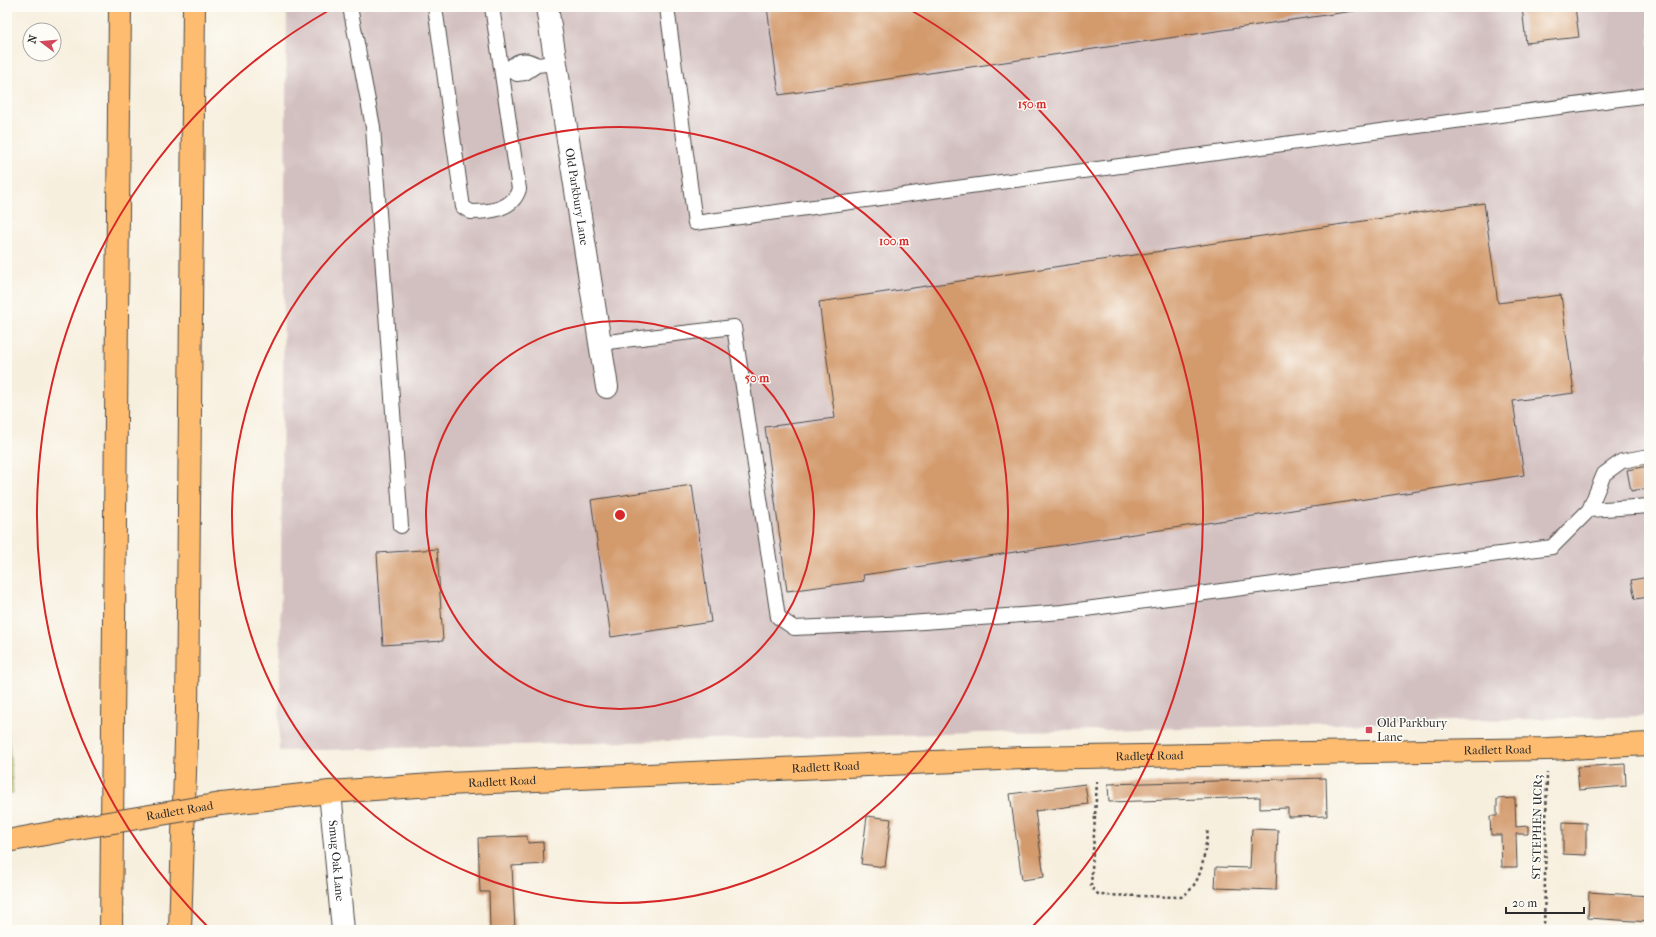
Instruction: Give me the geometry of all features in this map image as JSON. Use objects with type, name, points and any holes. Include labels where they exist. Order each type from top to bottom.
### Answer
[{"type":"main road","points":[[111,930],[120,7]]},
{"type":"main road","points":[[180,930],[187,710],[194,7]]},
{"type":"main road","name":"Radlett Road","points":[[7,841],[221,804],[330,792],[478,783],[1024,758],[1548,749],[1649,744]]},
{"type":"street","name":"Old Parkbury Lane","points":[[547,7],[546,64],[607,387]]},
{"type":"street","name":"Smug Oak Lane","points":[[330,792],[343,930]]},
{"type":"lane","points":[[350,7],[373,127],[401,526]]},
{"type":"lane","points":[[435,7],[463,207],[471,212],[499,209],[512,202],[518,195],[520,189],[505,69],[492,7]]},
{"type":"lane","points":[[667,7],[695,223],[1649,95]]},
{"type":"lane","points":[[505,69],[521,60],[529,60],[546,64]]},
{"type":"lane","points":[[599,343],[734,327],[778,617],[794,628],[909,623],[1063,612],[1552,547],[1589,510],[1604,474],[1622,461],[1649,456]]},
{"type":"lane","points":[[1589,510],[1649,506]]},
{"type":"path","name":"ST STEPHEN UCR3","points":[[1544,930],[1548,749]]},
{"type":"path","points":[[1097,757],[1091,887],[1099,895],[1181,897],[1190,892],[1199,877],[1208,828]]},
{"type":"shaded area","points":[[287,7],[1649,7],[1649,716],[279,751]]},
{"type":"green space","points":[[7,721],[13,793],[7,794]]},
{"type":"building","points":[[767,7],[1374,7],[1374,8],[779,95]]},
{"type":"building","points":[[1522,7],[1575,7],[1579,37],[1526,43]]},
{"type":"building","points":[[1484,203],[1498,303],[1561,295],[1574,393],[1513,401],[1524,475],[863,575],[864,581],[787,591],[765,427],[835,418],[819,302]]},
{"type":"building","points":[[1648,466],[1649,488],[1631,491],[1627,470]]},
{"type":"building","points":[[692,485],[711,622],[611,637],[591,500]]},
{"type":"building","points":[[437,549],[443,641],[383,645],[377,553]]},
{"type":"building","points":[[1649,577],[1649,597],[1635,599],[1631,580]]},
{"type":"building","points":[[1625,764],[1626,786],[1579,790],[1577,767]]},
{"type":"building","points":[[1326,778],[1327,816],[1288,817],[1288,808],[1260,809],[1260,797],[1109,802],[1108,784]]},
{"type":"building","points":[[1085,784],[1088,804],[1035,811],[1044,877],[1022,880],[1010,794]]},
{"type":"building","points":[[1515,798],[1516,827],[1528,826],[1528,834],[1516,834],[1517,867],[1502,867],[1501,835],[1491,835],[1490,816],[1497,816],[1497,799]]},
{"type":"building","points":[[867,816],[891,819],[885,867],[861,864]]},
{"type":"building","points":[[1563,822],[1586,823],[1586,855],[1563,854]]},
{"type":"building","points":[[1252,829],[1278,830],[1276,890],[1215,888],[1216,867],[1250,868]]},
{"type":"building","points":[[527,836],[528,843],[543,842],[544,864],[512,866],[515,930],[490,930],[489,892],[480,892],[478,838]]},
{"type":"building","points":[[1589,892],[1649,896],[1649,922],[1588,918]]},
{"type":"building","points":[[1416,928],[1416,930],[1382,930],[1382,929]]},
{"type":"place","name":"Old Parkbury Lane","points":[[1369,730]]}]
